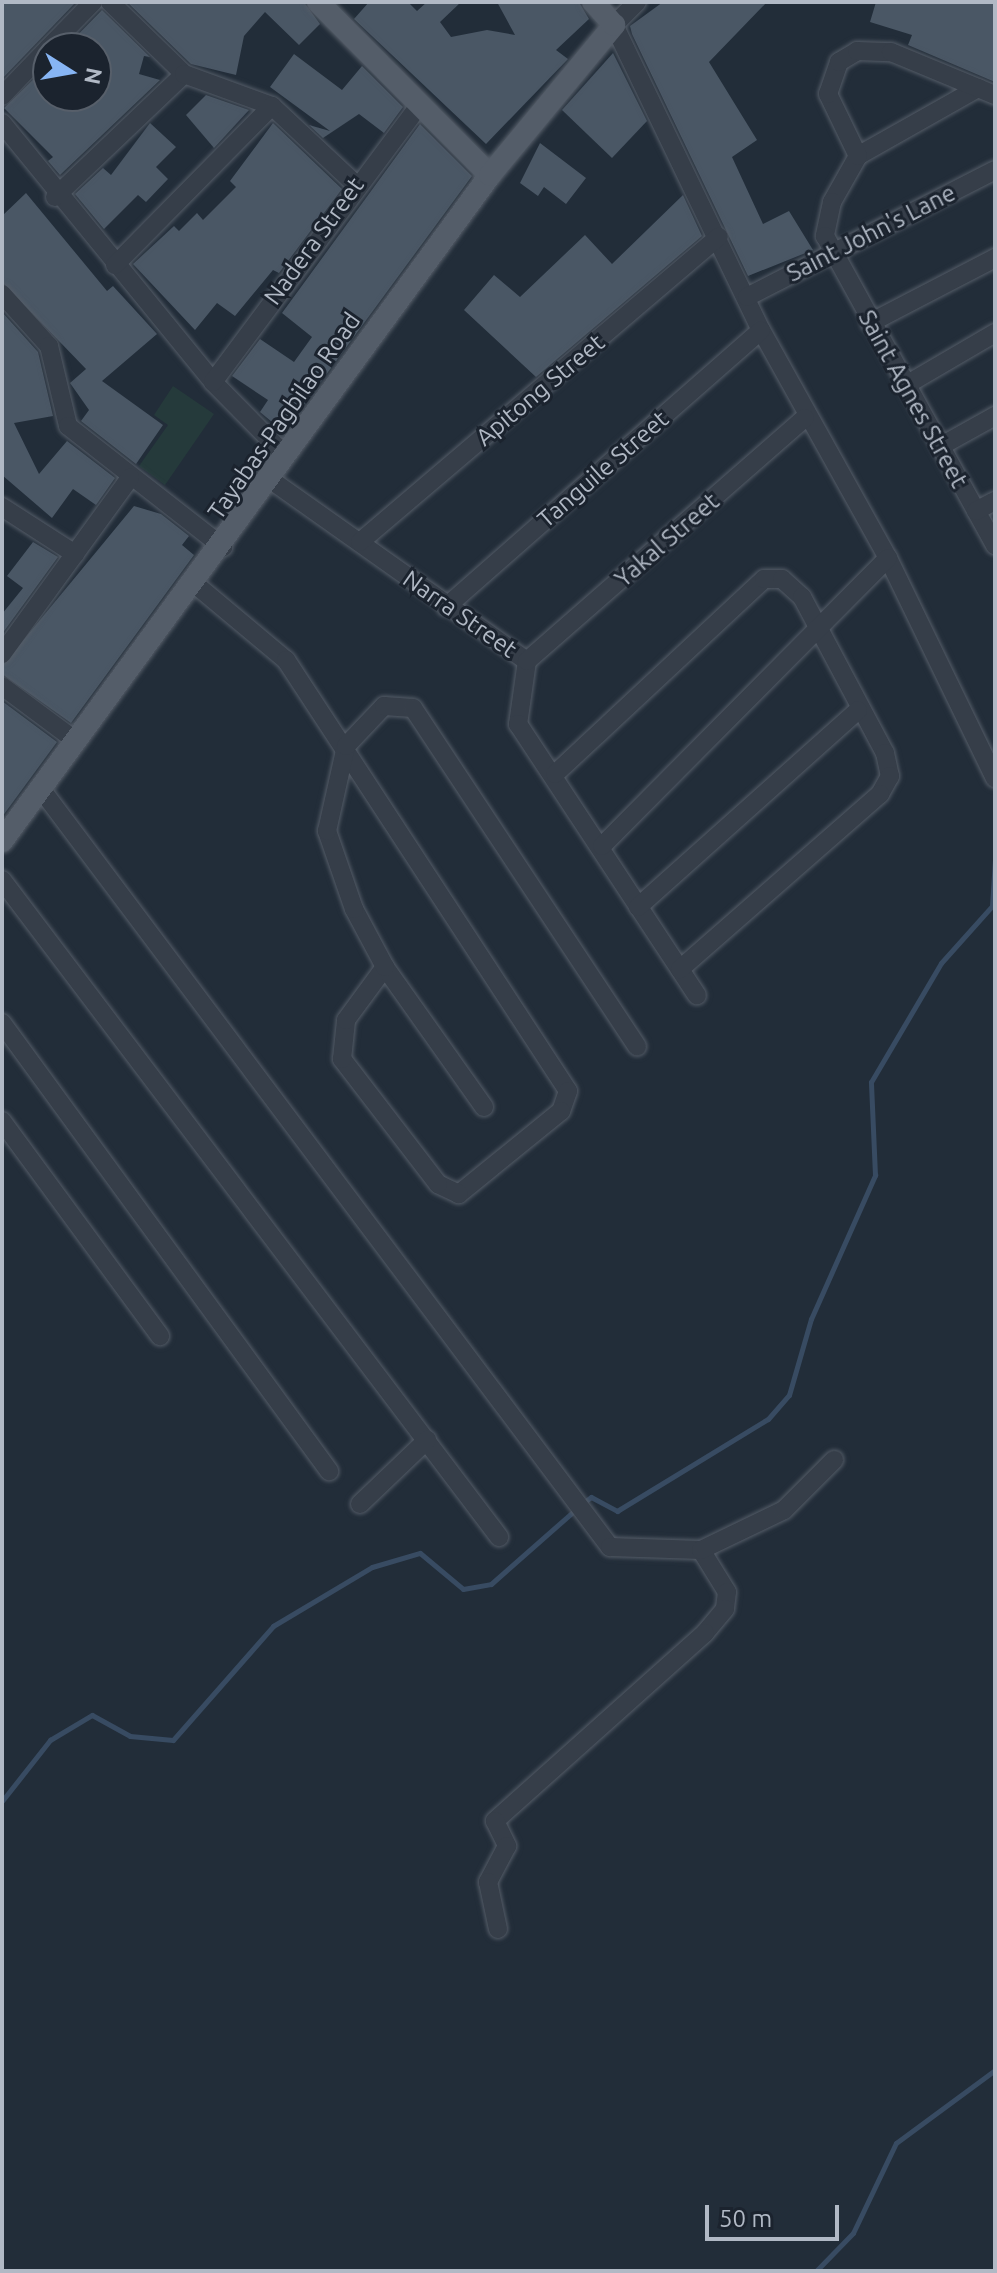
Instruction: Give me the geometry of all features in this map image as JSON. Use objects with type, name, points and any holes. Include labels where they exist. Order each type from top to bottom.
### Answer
[{"type":"main road","points":[[318,2],[490,175]]},
{"type":"main road","points":[[593,2],[614,25]]},
{"type":"main road","name":"Tayabas-Pagbilao Road","points":[[2,841],[223,547],[490,175],[614,25]]},
{"type":"street","points":[[64,32],[93,2]]},
{"type":"street","points":[[110,2],[184,74],[272,106],[354,183]]},
{"type":"street","points":[[637,2],[614,25],[805,418],[888,558],[995,778]]},
{"type":"street","points":[[858,156],[831,114],[831,75],[857,51],[891,52],[987,91]]},
{"type":"street","points":[[2,96],[32,65]]},
{"type":"street","points":[[55,197],[184,74]]},
{"type":"street","points":[[832,253],[826,218],[858,156],[987,91]]},
{"type":"street","name":"Nadera Street","points":[[213,382],[354,183],[420,104]]},
{"type":"street","points":[[115,265],[272,106]]},
{"type":"street","points":[[2,123],[55,197],[213,382],[286,456]]},
{"type":"street","name":"Saint John's Lane","points":[[747,297],[995,170]]},
{"type":"street","name":"Apitong Street","points":[[360,542],[719,237]]},
{"type":"street","name":"Saint Agnes Street","points":[[832,253],[995,545]]},
{"type":"street","points":[[870,323],[995,258]]},
{"type":"street","points":[[2,294],[49,346],[68,426],[130,478],[223,547]]},
{"type":"street","name":"Tanguile Street","points":[[446,607],[761,330]]},
{"type":"street","points":[[906,385],[995,333]]},
{"type":"street","points":[[941,446],[995,416]]},
{"type":"street","name":"Yakal Street","points":[[527,661],[805,418]]},
{"type":"street","points":[[2,654],[130,478]]},
{"type":"street","name":"Narra Street","points":[[271,480],[446,607],[527,661],[518,724],[555,774],[697,995]]},
{"type":"street","points":[[976,511],[995,501]]},
{"type":"street","points":[[2,507],[75,554]]},
{"type":"street","points":[[602,846],[818,636],[838,601],[888,558]]},
{"type":"street","points":[[555,774],[764,579],[782,579],[802,597],[818,636],[885,753],[890,776],[880,794],[680,969]]},
{"type":"street","points":[[195,584],[267,639],[346,746],[568,1091],[561,1111],[459,1194],[438,1184],[342,1059],[346,1020],[385,967]]},
{"type":"street","points":[[2,686],[76,741]]},
{"type":"street","points":[[484,1107],[385,967],[354,909],[327,831],[346,746],[384,706],[413,708],[637,1047]]},
{"type":"street","points":[[638,907],[858,710]]},
{"type":"street","points":[[41,789],[572,1496],[621,1551],[701,1550],[784,1510],[834,1460]]},
{"type":"street","points":[[2,880],[499,1537]]},
{"type":"street","points":[[2,1023],[329,1471]]},
{"type":"street","points":[[2,1121],[160,1336]]},
{"type":"street","points":[[360,1504],[427,1440]]},
{"type":"street","points":[[498,1929],[488,1882],[507,1846],[495,1821],[620,1713],[725,1609],[727,1592],[701,1550]]},
{"type":"green space","points":[[173,386],[214,414],[165,485],[139,466],[168,425],[154,415]]},
{"type":"building","points":[[2,2],[76,2],[47,32],[32,32],[32,48],[2,79]]},
{"type":"building","points":[[127,2],[304,2],[320,24],[299,45],[265,12],[244,36],[236,75],[191,64]]},
{"type":"building","points":[[369,2],[408,2],[417,11],[427,2],[461,2],[440,22],[451,37],[487,30],[515,35],[497,2],[579,2],[589,19],[556,50],[568,59],[486,144],[354,19]]},
{"type":"building","points":[[663,2],[767,2],[709,62],[757,140],[732,157],[763,224],[789,211],[813,250],[748,276],[632,34],[630,26]]},
{"type":"building","points":[[876,2],[995,2],[995,82],[908,45],[912,35],[870,22]]},
{"type":"building","points":[[102,10],[150,57],[144,56],[139,74],[160,80],[60,175],[48,161],[53,157],[4,108],[32,81],[32,112],[112,112],[112,32],[81,32]]},
{"type":"building","points":[[613,53],[647,121],[612,158],[562,110]]},
{"type":"building","points":[[294,54],[342,90],[362,66],[403,107],[384,133],[359,114],[323,138],[309,125],[330,131],[270,87]]},
{"type":"building","points":[[206,95],[249,110],[214,148],[186,115]]},
{"type":"building","points":[[150,123],[176,147],[156,167],[168,179],[146,202],[138,195],[104,229],[75,194],[103,168],[111,175]]},
{"type":"building","points":[[273,123],[342,189],[279,273],[273,270],[235,316],[217,303],[195,330],[133,264],[174,226],[179,231],[197,213],[203,220],[236,187],[230,181]]},
{"type":"building","points":[[420,124],[472,176],[284,432],[260,412],[268,400],[232,376],[260,339],[294,362],[312,337],[282,313]]},
{"type":"building","points":[[540,143],[586,178],[566,204],[544,187],[538,196],[520,183]]},
{"type":"building","points":[[26,193],[107,291],[113,286],[157,334],[102,381],[163,425],[136,464],[81,421],[89,410],[70,383],[86,369],[2,282],[2,216]]},
{"type":"building","points":[[683,195],[702,236],[536,377],[464,310],[494,275],[520,297],[585,235],[612,264]]},
{"type":"building","points":[[2,312],[38,352],[53,416],[14,423],[39,474],[67,441],[115,478],[96,505],[73,489],[52,518],[2,475]]},
{"type":"building","points":[[134,506],[161,514],[189,536],[182,545],[194,555],[71,723],[2,674],[2,666]]},
{"type":"building","points":[[33,542],[58,557],[2,634],[2,614],[23,588],[7,576]]},
{"type":"building","points":[[2,701],[57,742],[2,817]]},
{"type":"waterway","points":[[583,1503],[591,1497],[617,1511],[768,1419],[789,1395],[811,1319],[875,1175],[871,1082],[941,963],[992,906],[995,859]]},
{"type":"waterway","points":[[2,1801],[50,1740],[92,1715],[130,1736],[173,1740],[273,1626],[372,1567],[420,1553],[463,1589],[491,1584],[576,1509]]},
{"type":"waterway","points":[[816,2271],[853,2233],[896,2143],[995,2070]]}]
